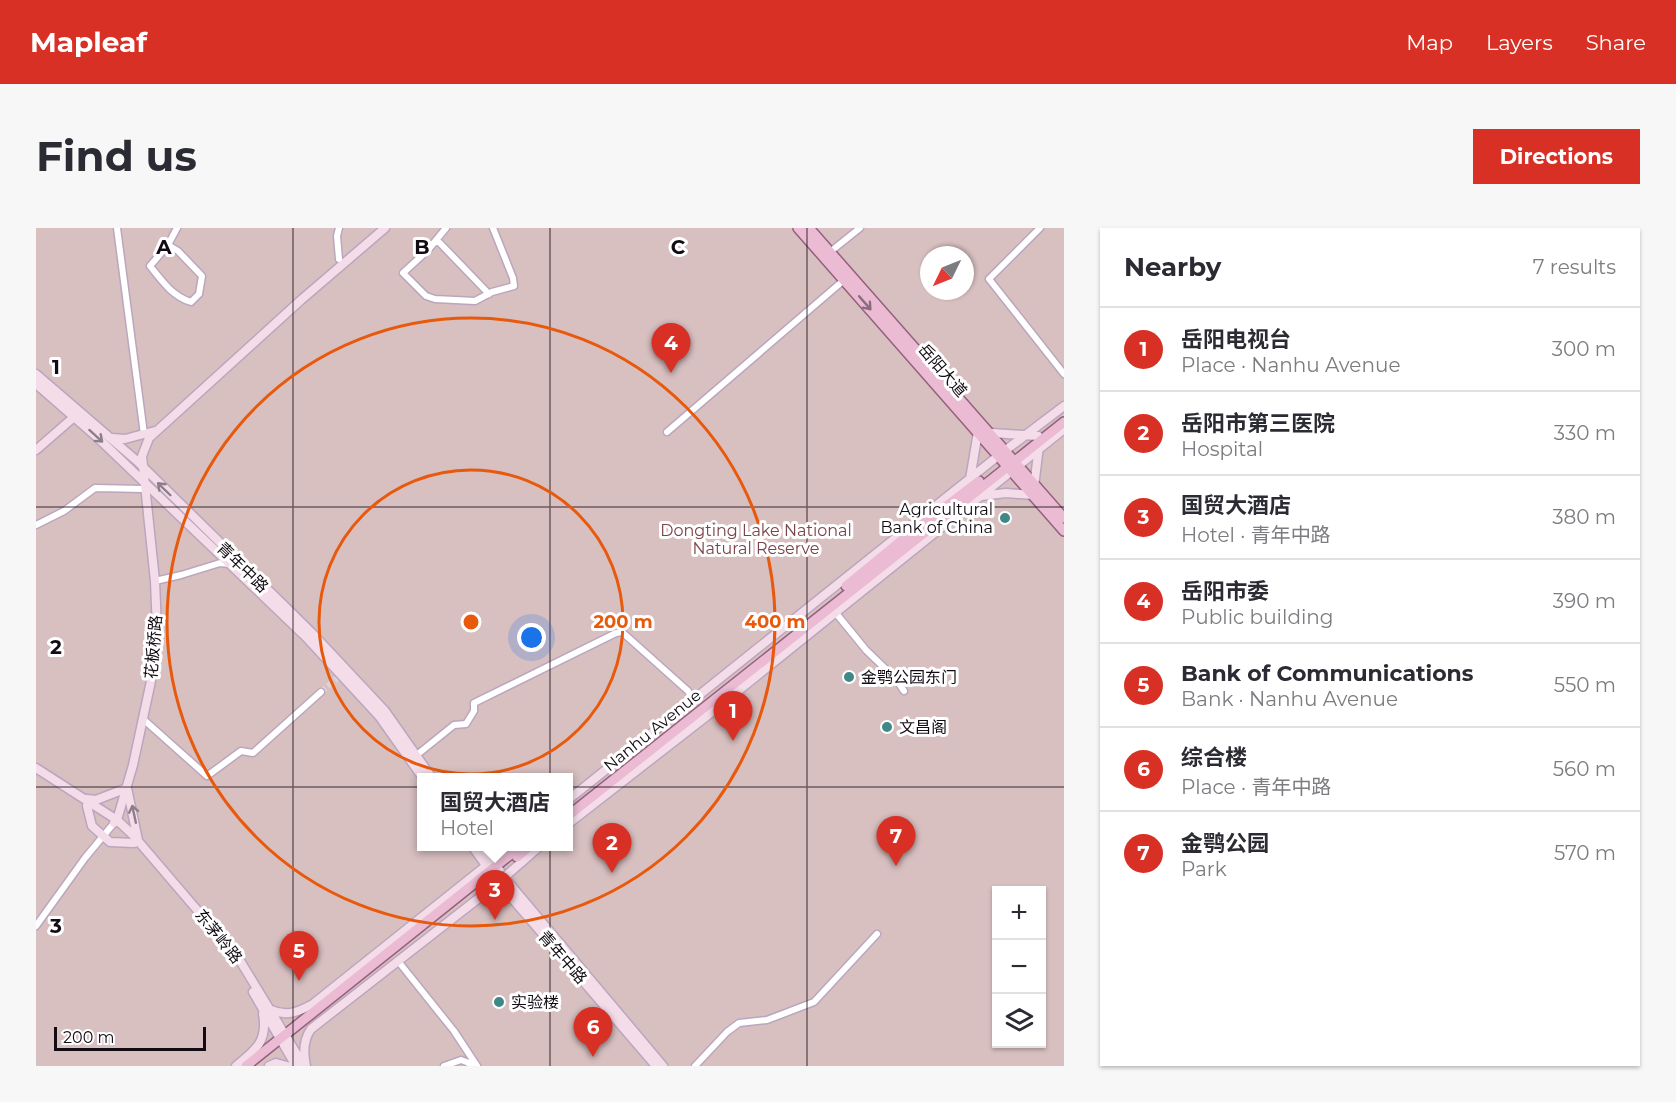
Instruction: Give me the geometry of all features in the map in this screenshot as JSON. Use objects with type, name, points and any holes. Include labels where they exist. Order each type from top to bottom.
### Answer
[{"type":"main road","points":[[142,467],[142,456],[149,438],[156,430],[385,228]]},
{"type":"main road","name":"岳阳大道","points":[[798,228],[978,432],[1034,483],[1064,518]]},
{"type":"main road","name":"岳阳大道","points":[[809,228],[990,432],[1033,495],[1064,531]]},
{"type":"main road","name":"青年中路","points":[[36,374],[112,438],[311,632],[385,711],[421,773]]},
{"type":"main road","name":"青年中路","points":[[36,384],[231,564],[306,637],[428,773]]},
{"type":"main road","points":[[573,820],[703,719],[980,496],[1026,435],[1064,406]]},
{"type":"main road","name":"Nanhu Avenue","points":[[1039,442],[1064,415]]},
{"type":"main road","points":[[36,450],[74,417]]},
{"type":"main road","name":"Nanhu Avenue","points":[[573,812],[1008,461],[1039,442],[1064,422]]},
{"type":"main road","points":[[1039,442],[1064,429]]},
{"type":"main road","points":[[112,438],[125,439],[156,430]]},
{"type":"main road","points":[[978,432],[1026,435],[1039,442],[1033,495],[1006,493],[980,496],[968,494],[978,432]]},
{"type":"main road","points":[[573,796],[970,478],[1008,461]]},
{"type":"main road","name":"花板桥路","points":[[116,821],[127,788],[143,719],[151,681],[157,628],[155,580],[142,467]]},
{"type":"main road","name":"Nanhu Avenue","points":[[573,805],[907,536],[968,494]]},
{"type":"main road","points":[[36,768],[86,803],[92,826],[110,842],[136,842],[127,788],[86,803],[36,773]]},
{"type":"main road","name":"东茅岭路","points":[[86,803],[116,821],[224,940],[271,1010],[296,1066]]},
{"type":"main road","name":"东茅岭路","points":[[136,842],[222,942],[236,961],[261,1005],[305,1066]]},
{"type":"main road","name":"青年中路","points":[[477,851],[663,1066]]},
{"type":"main road","name":"青年中路","points":[[484,851],[496,872],[656,1066]]},
{"type":"main road","points":[[496,872],[508,851]]},
{"type":"main road","points":[[305,1066],[305,1037],[311,1029],[398,961],[516,851]]},
{"type":"main road","points":[[246,1066],[284,1039],[523,851]]},
{"type":"main road","points":[[271,1010],[279,1014],[295,1013],[312,1004],[496,872],[532,851]]},
{"type":"main road","points":[[236,1066],[252,1054],[262,1041],[264,1017],[261,1005]]},
{"type":"main road","points":[[255,1066],[284,1039]]},
{"type":"main road","points":[[269,1066],[276,1063],[287,1066]]},
{"type":"street","points":[[117,228],[144,434]]},
{"type":"street","points":[[168,245],[178,251],[202,276],[199,294],[191,302],[181,298],[165,286],[150,266],[168,245],[177,228]]},
{"type":"street","points":[[339,228],[337,236],[339,259]]},
{"type":"street","points":[[446,228],[403,273],[426,296],[475,301],[514,286],[493,228]]},
{"type":"street","points":[[830,252],[860,228]]},
{"type":"street","points":[[1040,228],[989,279],[1064,374]]},
{"type":"street","points":[[437,240],[489,294]]},
{"type":"street","points":[[667,432],[844,280]]},
{"type":"street","points":[[36,525],[64,512],[94,488],[144,486]]},
{"type":"street","points":[[155,580],[220,563],[231,564]]},
{"type":"street","points":[[834,612],[866,650],[896,679],[904,691]]},
{"type":"street","points":[[413,758],[454,725],[466,724],[474,711],[474,703],[622,632],[688,691],[693,700]]},
{"type":"street","points":[[143,719],[207,776],[241,751],[253,753],[321,692]]},
{"type":"street","points":[[36,926],[116,821]]},
{"type":"street","points":[[695,1066],[727,1032],[739,1023],[767,1020],[814,1002],[877,934]]},
{"type":"street","points":[[398,961],[454,1031],[477,1066]]},
{"type":"street","points":[[444,1066],[461,1060],[469,1063],[470,1066]]},
{"type":"green space","name":"Dongting Lake National Natural Reserve","points":[[36,228],[1064,228],[1064,1066],[36,1066]]},
{"type":"tunnel","points":[[321,692],[341,675]]},
{"type":"place","name":"岳阳市委","points":[[671,373]]},
{"type":"place","name":"Agricultural Bank of China","points":[[1005,518]]},
{"type":"place","name":"金鹗公园东门","points":[[849,677]]},
{"type":"place","name":"文昌阁","points":[[887,727]]},
{"type":"place","name":"岳阳电视台","points":[[733,741]]},
{"type":"place","name":"金鹗公园","points":[[896,866]]},
{"type":"place","name":"岳阳市第三医院","points":[[612,873]]},
{"type":"place","name":"国贸大酒店","points":[[495,920]]},
{"type":"place","name":"Bank of Communications","points":[[299,981]]},
{"type":"place","name":"实验楼","points":[[499,1002]]},
{"type":"place","name":"综合楼","points":[[593,1057]]}]
